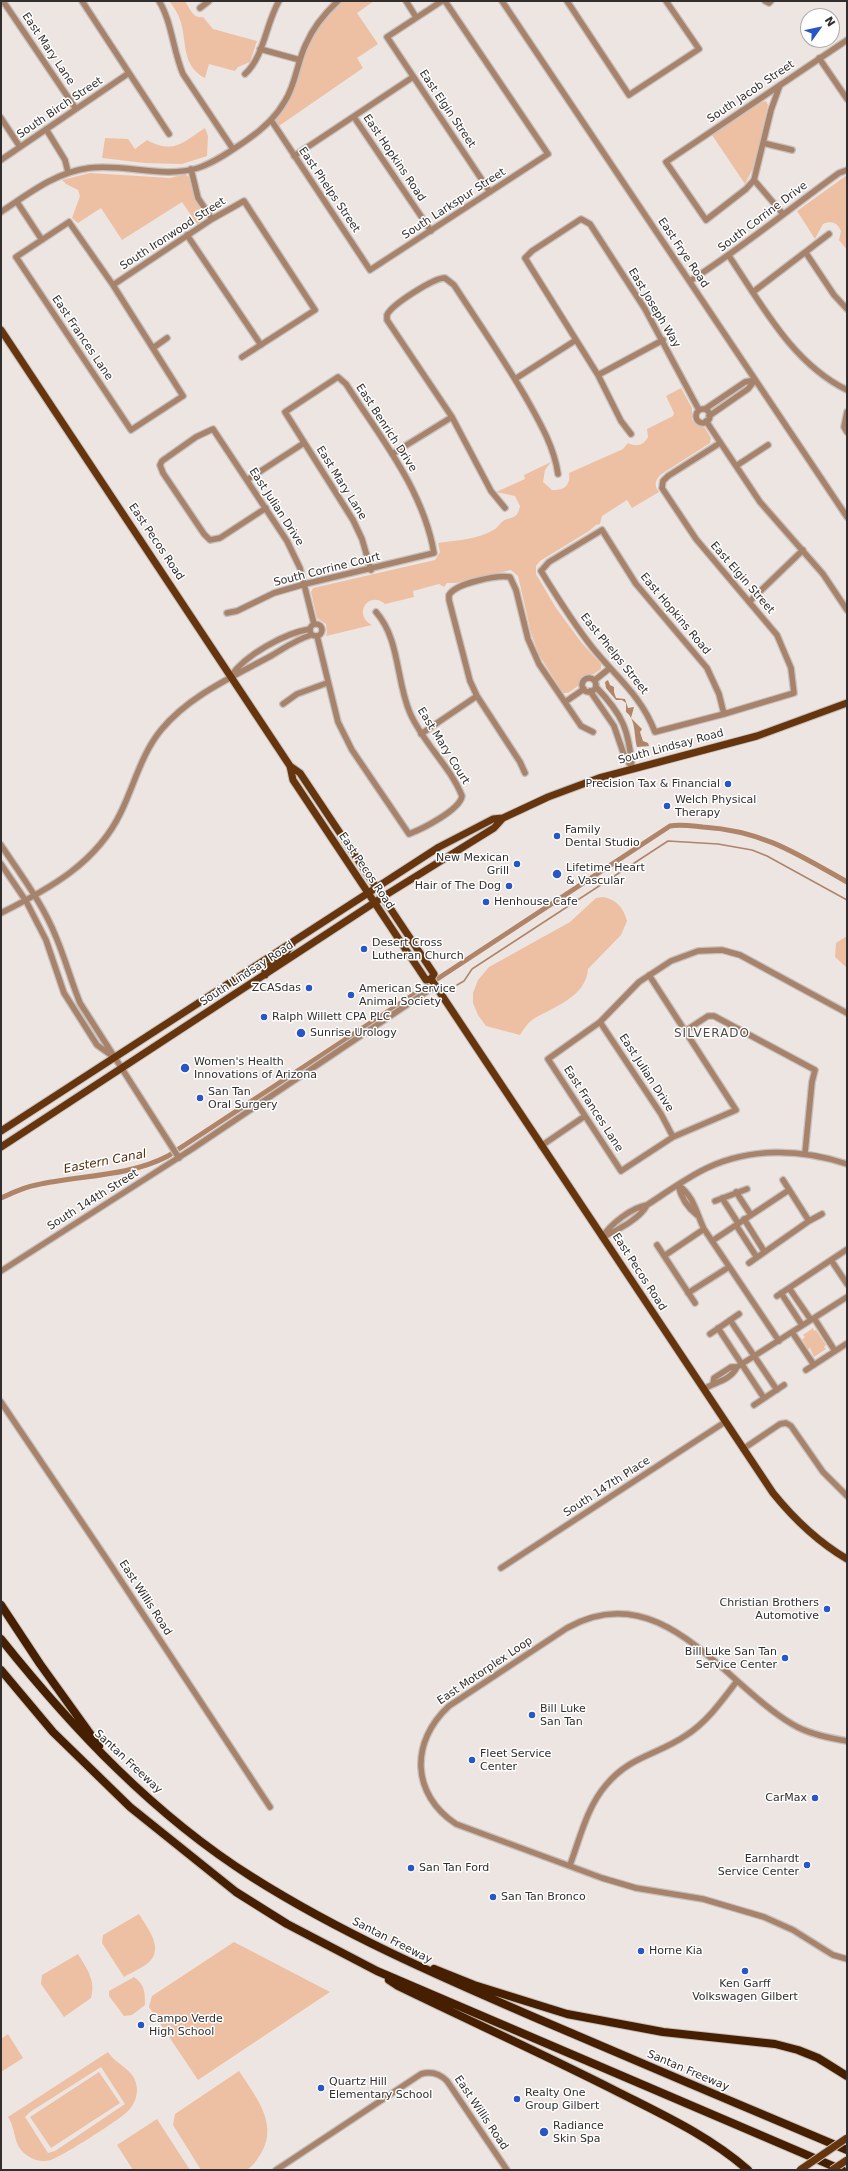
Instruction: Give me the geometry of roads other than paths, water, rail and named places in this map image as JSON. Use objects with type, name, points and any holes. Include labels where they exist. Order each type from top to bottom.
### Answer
[{"type":"highway","points":[[1,1605],[59,1692],[118,1771]]},
{"type":"highway","name":"Santan Freeway","points":[[1,1639],[82,1735],[118,1771],[176,1820],[251,1876],[324,1918],[416,1966],[847,2150]]},
{"type":"highway","points":[[1,1670],[53,1732]]},
{"type":"highway","points":[[1,1679],[130,1807],[236,1892],[287,1924],[378,1971],[842,2170]]},
{"type":"highway","points":[[416,1966],[437,1970],[474,1985],[574,2015],[663,2032],[775,2044],[798,2050],[818,2058],[847,2076]]},
{"type":"highway","points":[[378,1971],[398,1986],[553,2059],[696,2132],[720,2147],[748,2170]]},
{"type":"main road","name":"East Pecos Road","points":[[1,330],[290,766],[293,780],[374,903],[426,980],[434,983]]},
{"type":"main road","name":"South Lindsay Road","points":[[1,1131],[377,887],[456,838],[493,819],[503,818],[572,788],[632,768],[757,736],[847,703]]},
{"type":"main road","name":"East Pecos Road","points":[[290,766],[300,773],[383,896],[434,974],[434,983],[773,1493],[794,1518],[812,1535],[847,1559]]},
{"type":"main road","name":"South Lindsay Road","points":[[1,1148],[383,896],[494,828],[503,818]]},
{"type":"main road","points":[[265,975],[265,969],[285,954],[294,941]]},
{"type":"main road","points":[[800,2170],[847,2138]]},
{"type":"main road","points":[[832,2170],[847,2160]]},
{"type":"street","name":"East Mary Lane","points":[[3,1],[76,109]]},
{"type":"street","points":[[82,1],[169,134]]},
{"type":"street","points":[[158,1],[164,13],[178,62],[183,74],[233,149]]},
{"type":"street","points":[[200,8],[209,1]]},
{"type":"street","points":[[245,74],[254,66],[271,15],[278,1]]},
{"type":"street","points":[[1,212],[50,181],[68,172],[90,168],[176,171],[191,169],[212,162],[233,149],[271,120],[286,100],[306,45],[318,23],[338,1]]},
{"type":"street","points":[[406,1],[416,17],[444,1]]},
{"type":"street","name":"South Larkspur Street","points":[[370,270],[548,154],[444,1]]},
{"type":"street","name":"East Frye Road","points":[[502,1],[847,517]]},
{"type":"street","points":[[567,1],[630,95],[699,49],[666,1]]},
{"type":"street","name":"East Elgin Street","points":[[416,17],[387,37],[490,192]]},
{"type":"street","name":"South Jacob Street","points":[[754,180],[746,189],[706,220],[666,162],[847,40]]},
{"type":"street","points":[[260,49],[300,60]]},
{"type":"street","points":[[819,58],[847,99]]},
{"type":"street","name":"South Birch Street","points":[[1,160],[129,73]]},
{"type":"street","points":[[294,156],[413,77]]},
{"type":"street","points":[[780,85],[771,110],[754,180],[783,214]]},
{"type":"street","name":"East Hopkins Road","points":[[354,117],[431,231]]},
{"type":"street","points":[[1,118],[20,147]]},
{"type":"street","name":"East Phelps Street","points":[[271,120],[370,270]]},
{"type":"street","points":[[46,129],[65,160],[68,172]]},
{"type":"street","points":[[763,144],[792,150]]},
{"type":"street","points":[[191,169],[198,198],[212,219]]},
{"type":"street","name":"South Corrine Drive","points":[[690,281],[760,234],[783,214],[839,173],[847,170]]},
{"type":"street","name":"South Ironwood Street","points":[[113,285],[212,219],[244,200],[315,310],[260,345]]},
{"type":"street","points":[[17,202],[42,240],[69,222],[113,285],[153,348],[167,338]]},
{"type":"street","name":"East Joseph Way","points":[[576,340],[525,258],[532,251],[577,221],[586,220],[633,289],[708,418],[720,443],[760,502],[823,574],[847,610]]},
{"type":"street","points":[[753,292],[829,234]]},
{"type":"street","points":[[187,236],[260,345],[242,357]]},
{"type":"street","name":"East Frances Lane","points":[[42,240],[16,257],[131,430],[183,396],[153,348]]},
{"type":"street","points":[[806,253],[834,295],[847,310]]},
{"type":"street","points":[[729,256],[794,349],[812,367],[847,390]]},
{"type":"street","points":[[505,508],[491,491],[452,417],[387,320],[387,315],[392,308],[435,279],[445,278],[454,285],[515,379],[555,456],[558,474]]},
{"type":"street","points":[[515,379],[576,340],[598,375],[621,421],[631,434]]},
{"type":"street","points":[[598,375],[663,340]]},
{"type":"street","name":"East Benrich Drive","points":[[285,412],[338,377],[346,384],[392,454],[418,502],[434,553]]},
{"type":"street","points":[[702,410],[745,382],[755,380]]},
{"type":"street","points":[[708,418],[748,389],[755,380]]},
{"type":"street","name":"East Joseph Way","points":[[702,410],[696,413],[696,419],[701,422],[708,418]]},
{"type":"street","name":"East Mary Lane","points":[[285,412],[353,520],[362,538],[371,570]]},
{"type":"street","points":[[847,412],[844,427],[847,432]]},
{"type":"street","points":[[392,454],[452,417]]},
{"type":"street","name":"East Julian Drive","points":[[266,508],[220,538],[210,540],[204,534],[163,473],[160,465],[165,457],[201,434],[213,429],[288,540],[304,584],[312,626]]},
{"type":"street","points":[[247,480],[304,443]]},
{"type":"street","name":"East Elgin Street","points":[[720,443],[663,481],[662,488],[696,539],[749,602],[769,623],[785,650],[791,668],[794,693],[724,714]]},
{"type":"street","points":[[736,466],[768,445]]},
{"type":"street","name":"East Phelps Street","points":[[602,530],[549,562],[541,571],[578,626],[610,668],[639,701],[648,714],[655,732],[724,714]]},
{"type":"street","name":"East Hopkins Road","points":[[602,530],[636,584],[707,668],[719,694],[724,714]]},
{"type":"street","points":[[749,602],[803,550]]},
{"type":"street","name":"South Corrine Court","points":[[227,613],[237,611],[274,593],[304,584],[371,570],[434,553]]},
{"type":"street","points":[[525,773],[520,762],[477,696],[466,669],[449,600],[449,595],[452,590],[457,587],[502,576],[510,577],[516,590],[532,651],[581,726],[593,732]]},
{"type":"street","name":"East Mary Court","points":[[327,683],[333,709],[344,735],[409,834],[455,808],[461,801],[460,792],[413,720],[404,699],[387,626],[376,612]]},
{"type":"street","points":[[1,913],[35,896],[73,872],[91,856],[105,840],[121,813],[147,753],[161,730],[184,708],[231,676],[242,672],[292,643],[321,633],[322,628],[318,624],[293,633],[274,643],[238,666],[231,676]]},
{"type":"street","points":[[283,704],[297,694],[327,683],[312,626]]},
{"type":"street","points":[[594,680],[610,668]]},
{"type":"street","points":[[584,689],[583,683],[585,679],[589,678],[594,680]]},
{"type":"street","points":[[594,680],[596,687],[621,716],[629,741],[632,768]]},
{"type":"street","points":[[590,691],[596,687]]},
{"type":"street","points":[[565,702],[584,689]]},
{"type":"street","points":[[584,689],[590,691],[614,726],[624,755],[632,768]]},
{"type":"street","points":[[421,734],[477,696]]},
{"type":"street","points":[[1,845],[35,896],[56,937],[68,976],[80,1003],[178,1156]]},
{"type":"street","points":[[1,864],[26,901],[46,940],[64,992],[97,1045],[115,1058]]},
{"type":"street","points":[[600,1022],[631,990],[649,975],[681,956],[698,951],[710,950],[730,952],[751,960],[847,1013]]},
{"type":"street","points":[[649,975],[736,1110],[673,1137]]},
{"type":"street","name":"South 144th Street","points":[[1,1271],[178,1156],[434,983]]},
{"type":"street","points":[[685,1031],[708,1016],[714,1016],[815,1070],[812,1082],[805,1153]]},
{"type":"street","name":"East Frances Lane","points":[[600,1022],[548,1059],[621,1171],[673,1137]]},
{"type":"street","name":"East Julian Drive","points":[[600,1022],[661,1114],[673,1137]]},
{"type":"street","points":[[541,1146],[585,1116]]},
{"type":"street","points":[[602,1237],[614,1231],[644,1211],[647,1205],[707,1168],[745,1156],[775,1152],[805,1153],[847,1164]]},
{"type":"street","points":[[783,1180],[809,1220]]},
{"type":"street","points":[[678,1185],[685,1190],[696,1207],[697,1215],[704,1229],[779,1341]]},
{"type":"street","points":[[715,1201],[747,1189]]},
{"type":"street","points":[[712,1241],[789,1190]]},
{"type":"street","points":[[736,1192],[751,1215]]},
{"type":"street","points":[[722,1198],[756,1256]]},
{"type":"street","points":[[749,1263],[756,1256],[809,1220],[822,1214]]},
{"type":"street","points":[[744,1219],[764,1251]]},
{"type":"street","points":[[664,1256],[704,1229]]},
{"type":"street","points":[[657,1245],[695,1302]]},
{"type":"street","points":[[802,1325],[779,1294],[846,1250]]},
{"type":"street","points":[[831,1260],[847,1284]]},
{"type":"street","points":[[688,1293],[729,1267]]},
{"type":"street","points":[[789,1288],[835,1351]]},
{"type":"street","points":[[704,1389],[713,1384],[718,1384],[754,1356],[847,1297]]},
{"type":"street","points":[[710,1334],[739,1314]]},
{"type":"street","points":[[730,1320],[777,1390]]},
{"type":"street","points":[[718,1328],[740,1366],[764,1398]]},
{"type":"street","points":[[792,1332],[814,1365]]},
{"type":"street","points":[[806,1370],[846,1344]]},
{"type":"street","points":[[754,1405],[784,1385]]},
{"type":"street","name":"East Willis Road","points":[[1,1402],[270,1807]]},
{"type":"street","name":"South 147th Place","points":[[501,1568],[725,1422]]},
{"type":"street","points":[[743,1449],[780,1424],[786,1423],[790,1426],[823,1472],[847,1496]]},
{"type":"street","name":"East Motorplex Loop","points":[[847,1741],[827,1737],[794,1725],[776,1714],[672,1628],[642,1616],[612,1613],[588,1618],[567,1628],[453,1703],[438,1716],[425,1740],[420,1768],[426,1791],[438,1810],[449,1820],[463,1827],[636,1888],[703,1899],[764,1917],[793,1930],[833,1955],[847,1959]]},
{"type":"street","points":[[570,1865],[590,1810],[610,1780],[637,1759],[677,1741],[693,1731],[706,1719],[737,1681]]},
{"type":"street","name":"East Willis Road","points":[[276,2170],[421,2074],[433,2073],[444,2078],[450,2084],[507,2170]]},
{"type":"waterway","name":"Eastern Canal","points":[[1,1198],[18,1190],[32,1186],[120,1172],[153,1163],[168,1156],[670,826],[686,825],[724,829],[744,833],[778,845],[795,853],[847,882]]},
{"type":"waterway","points":[[457,985],[464,981],[472,969],[668,841],[718,844],[752,850],[767,856],[847,900]]},
{"type":"place","name":"Precision Tax & Financial","points":[[728,784]]},
{"type":"place","name":"Welch Physical Therapy","points":[[667,806]]},
{"type":"place","name":"Family Dental Studio","points":[[557,836]]},
{"type":"place","name":"New Mexican Grill","points":[[517,864]]},
{"type":"place","name":"Lifetime Heart & Vascular","points":[[557,874]]},
{"type":"place","name":"Hair of The Dog","points":[[509,886]]},
{"type":"place","name":"Henhouse Cafe","points":[[486,902]]},
{"type":"place","name":"Desert Cross Lutheran Church","points":[[364,949]]},
{"type":"place","name":"ZCASdas","points":[[309,988]]},
{"type":"place","name":"American Service Animal Society","points":[[351,995]]},
{"type":"place","name":"Ralph Willett CPA PLC","points":[[264,1017]]},
{"type":"place","name":"Sunrise Urology","points":[[301,1033]]},
{"type":"place","name":"Women's Health Innovations of Arizona","points":[[185,1068]]},
{"type":"place","name":"San Tan Oral Surgery","points":[[200,1098]]},
{"type":"place","name":"Christian Brothers Automotive","points":[[827,1609]]},
{"type":"place","name":"Bill Luke San Tan Service Center","points":[[785,1658]]},
{"type":"place","name":"Bill Luke San Tan","points":[[532,1715]]},
{"type":"place","name":"Fleet Service Center","points":[[472,1760]]},
{"type":"place","name":"CarMax","points":[[815,1798]]},
{"type":"place","name":"Earnhardt Service Center","points":[[807,1865]]},
{"type":"place","name":"San Tan Ford","points":[[411,1868]]},
{"type":"place","name":"San Tan Bronco","points":[[493,1897]]},
{"type":"place","name":"Horne Kia","points":[[641,1951]]},
{"type":"place","name":"Ken Garff Volkswagen Gilbert","points":[[745,1971]]},
{"type":"place","name":"Campo Verde High School","points":[[141,2025]]},
{"type":"place","name":"Quartz Hill Elementary School","points":[[321,2088]]},
{"type":"place","name":"Realty One Group Gilbert","points":[[517,2099]]},
{"type":"place","name":"Radiance Skin Spa","points":[[544,2132]]},
{"type":"district","name":"SILVERADO","points":[[712,1034]]}]
